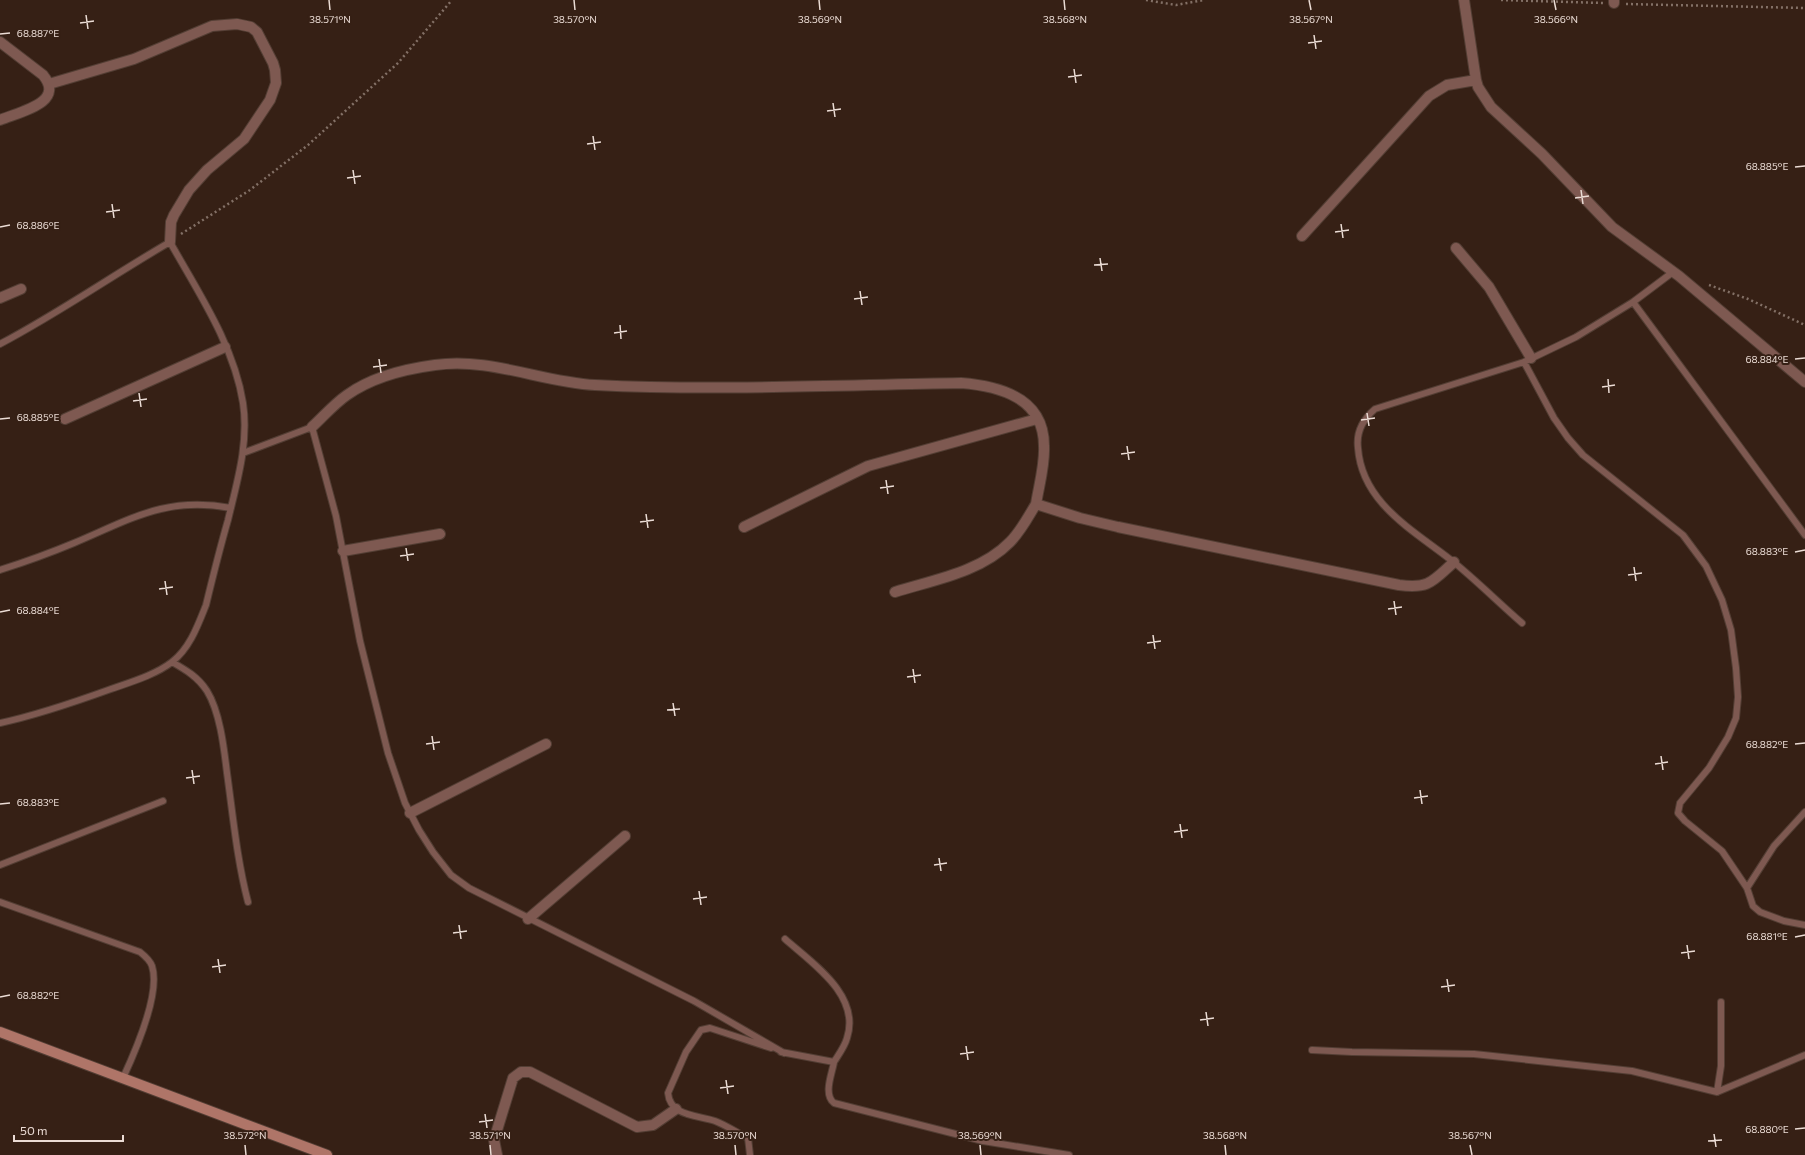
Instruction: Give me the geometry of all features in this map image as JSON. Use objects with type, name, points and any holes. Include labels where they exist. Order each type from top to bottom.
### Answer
[{"type":"street","points":[[1464,0],[1478,88],[1491,107],[1547,158],[1612,227],[1673,272],[1805,382]]},
{"type":"street","points":[[48,84],[123,63],[212,26],[237,24],[251,27],[258,32],[275,70],[276,83],[270,100],[244,139],[207,170],[189,190],[174,214],[171,222],[170,242]]},
{"type":"street","points":[[0,42],[38,71],[48,84],[50,94],[43,103],[0,120]]},
{"type":"street","points":[[1302,236],[1429,96],[1447,84],[1476,80]]},
{"type":"street","points":[[1456,248],[1489,287],[1528,360]]},
{"type":"street","points":[[0,298],[21,289]]},
{"type":"street","points":[[65,419],[225,347]]},
{"type":"street","points":[[312,427],[337,402],[348,394],[375,381],[397,372],[457,363],[478,364],[554,380],[604,385],[723,387],[961,383],[977,384],[996,388],[1019,398],[1030,407],[1037,419],[1043,433],[1044,445],[1043,464],[1036,504],[1020,530],[1010,542],[984,561],[962,571],[895,592]]},
{"type":"street","points":[[744,527],[868,466],[1037,419]]},
{"type":"street","points":[[1036,504],[1080,518],[1118,527],[1399,585],[1420,586],[1432,582],[1454,562]]},
{"type":"street","points":[[343,551],[440,534]]},
{"type":"street","points":[[410,814],[546,744]]},
{"type":"street","points":[[528,919],[625,836]]},
{"type":"street","points":[[0,1032],[327,1155]]},
{"type":"street","points":[[497,1155],[494,1140],[513,1078],[521,1072],[530,1072],[637,1127],[653,1125],[676,1109]]},
{"type":"lane","points":[[0,344],[79,299],[123,269],[170,242],[204,302],[225,347],[232,365],[243,404],[243,453],[231,508],[206,605],[191,639],[172,662],[157,671],[67,704],[0,723]]},
{"type":"lane","points":[[1522,623],[1454,562],[1395,518],[1371,491],[1358,458],[1357,442],[1360,426],[1366,417],[1375,409],[1528,360],[1576,337],[1633,302],[1673,272]]},
{"type":"lane","points":[[1633,302],[1805,535]]},
{"type":"lane","points":[[1528,360],[1554,418],[1568,438],[1588,459],[1683,535],[1706,566],[1722,600],[1731,630],[1738,697],[1736,718],[1728,737],[1709,768],[1680,803],[1678,810],[1680,816],[1722,851],[1747,888],[1753,906],[1760,912],[1784,921],[1805,925]]},
{"type":"lane","points":[[243,453],[312,427],[336,516],[360,641],[388,754],[410,814],[433,852],[451,875],[469,888],[694,1002],[784,1053]]},
{"type":"lane","points":[[0,570],[74,543],[132,517],[159,508],[190,503],[212,504],[231,508]]},
{"type":"lane","points":[[172,662],[191,673],[199,680],[211,697],[216,712],[224,753],[237,848],[248,902]]},
{"type":"lane","points":[[0,865],[163,801]]},
{"type":"lane","points":[[1747,888],[1774,846],[1805,812]]},
{"type":"lane","points":[[0,902],[140,952],[150,960],[153,973],[153,982],[147,1019],[140,1042],[123,1078]]},
{"type":"lane","points":[[785,939],[835,985],[847,1008],[849,1017],[848,1037],[834,1062],[828,1092],[829,1097],[834,1103],[983,1141],[1069,1155]]},
{"type":"lane","points":[[1717,1092],[1721,1066],[1721,1002]]},
{"type":"lane","points":[[750,1155],[748,1138],[716,1121],[681,1112],[670,1102],[669,1089],[686,1052],[701,1030],[710,1028],[784,1053],[834,1062]]},
{"type":"lane","points":[[1312,1050],[1474,1054],[1624,1070],[1717,1092],[1805,1055]]},
{"type":"path","points":[[170,242],[250,190],[308,145],[398,63],[452,0]]},
{"type":"path","points":[[1146,0],[1176,5],[1204,0]]},
{"type":"path","points":[[1501,0],[1805,8]]},
{"type":"path","points":[[1708,285],[1748,299],[1805,325]]}]
